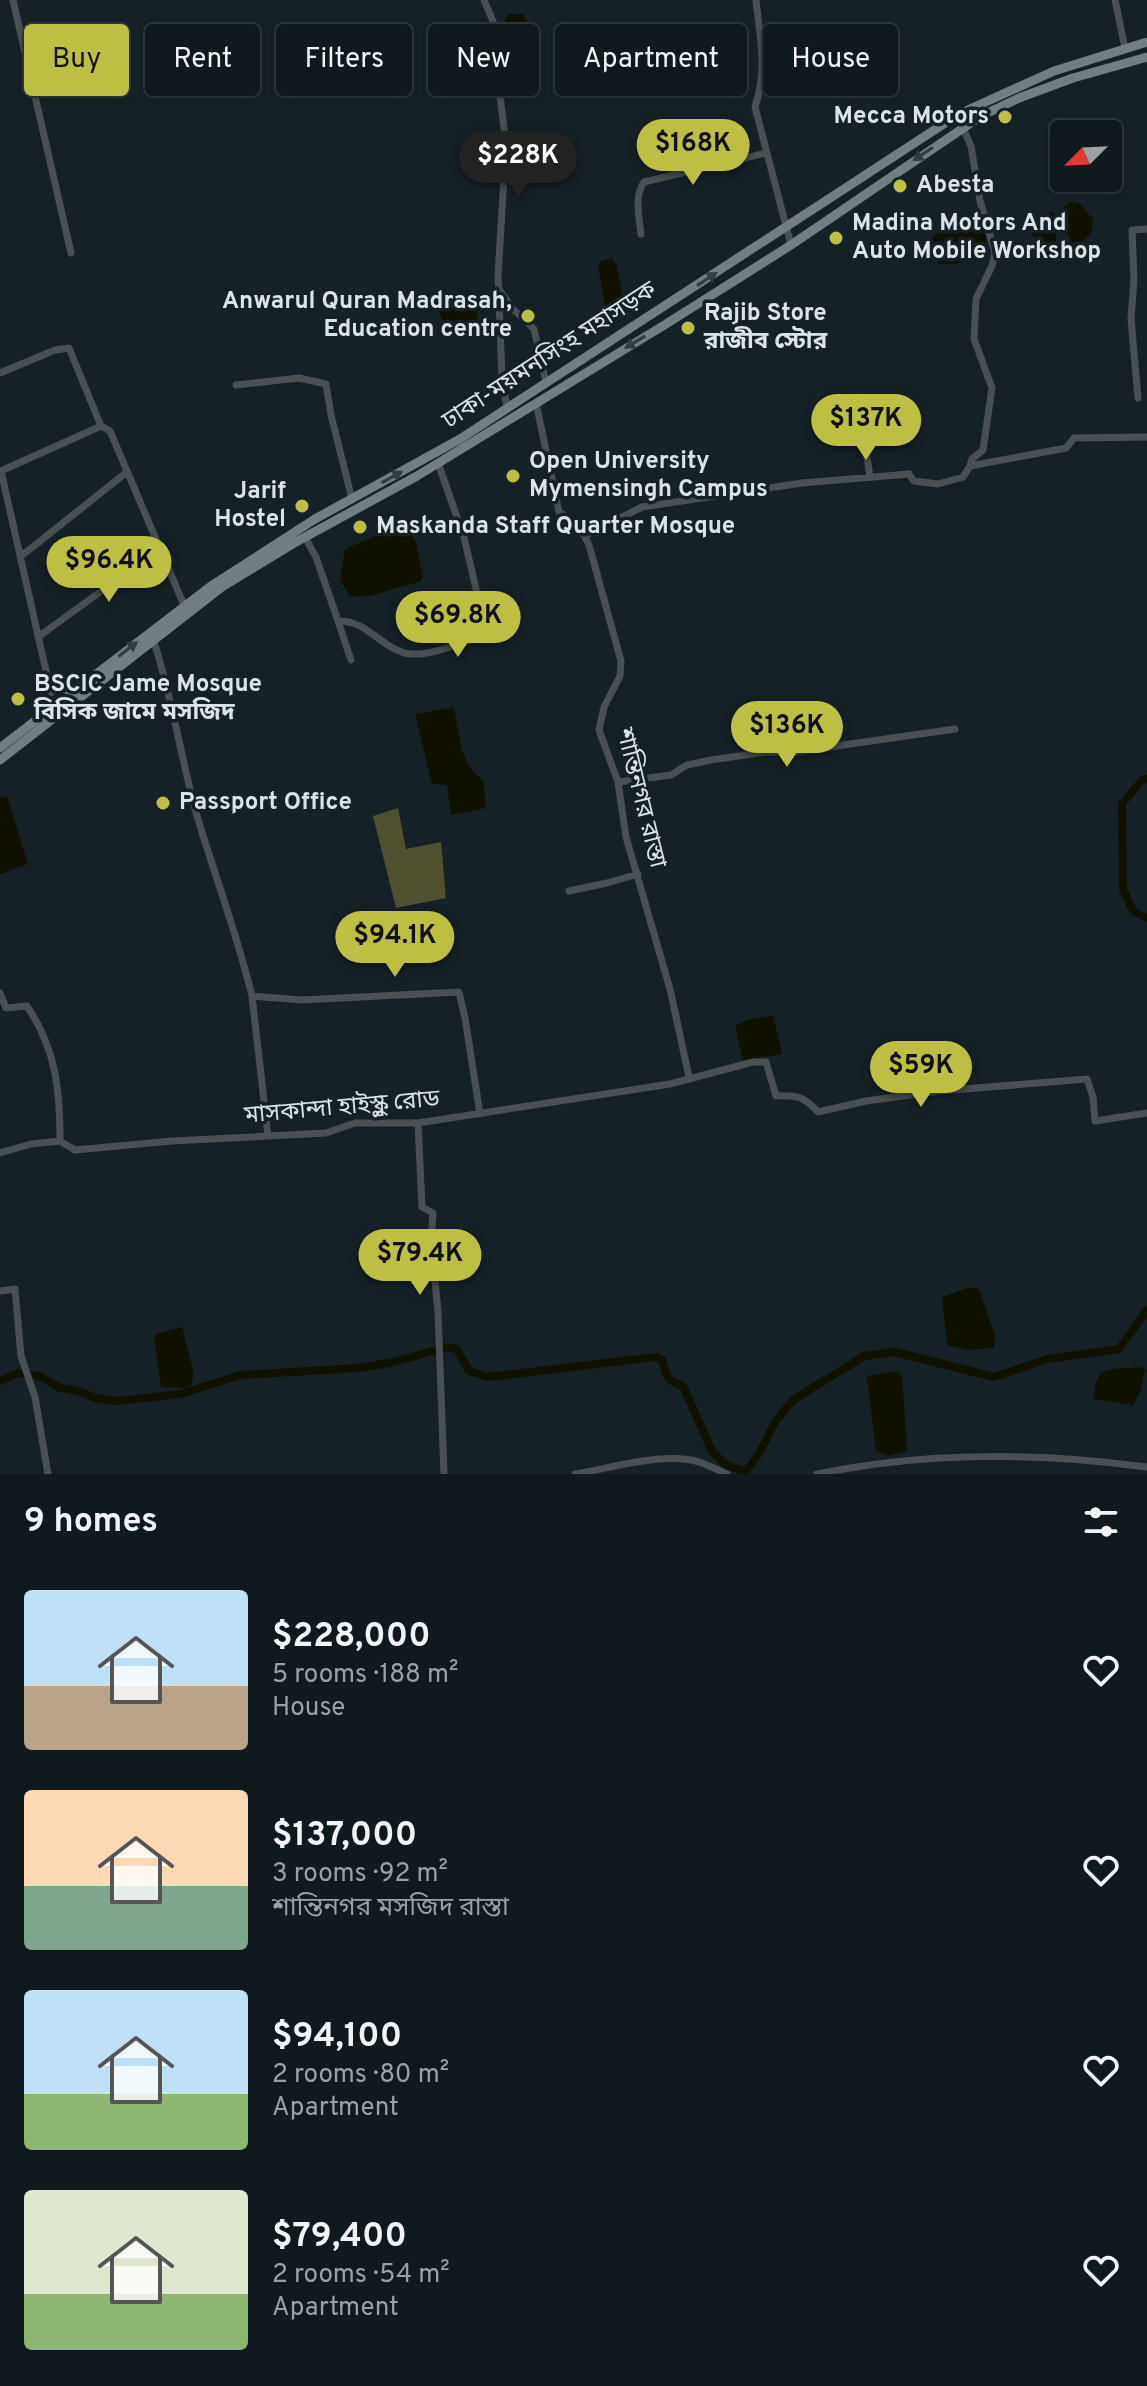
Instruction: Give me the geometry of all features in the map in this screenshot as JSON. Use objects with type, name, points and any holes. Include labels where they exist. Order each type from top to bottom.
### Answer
[{"type":"main road","name":"ঢাকা-ময়মনসিংহ মহাসড়ক","points":[[0,748],[184,605],[315,519],[460,439],[977,104],[1054,71],[1147,42]]},
{"type":"main road","name":"ঢাকা-ময়মনসিংহ মহাসড়ক","points":[[0,760],[222,587],[536,403],[791,245],[963,128],[1019,98],[1147,57]]},
{"type":"street","points":[[13,0],[71,253]]},
{"type":"street","points":[[484,0],[495,26],[506,145],[499,289],[502,377],[507,409]]},
{"type":"street","points":[[756,0],[764,59],[763,85],[755,107],[791,245]]},
{"type":"street","points":[[1115,0],[1125,48]]},
{"type":"street","points":[[584,536],[642,507],[802,483],[909,474],[914,481],[938,484],[963,477],[972,459],[983,450],[992,388],[991,377],[978,356],[974,339],[977,295],[995,253],[980,201],[971,146],[963,128]]},
{"type":"street","points":[[641,234],[638,199],[640,186],[644,182],[766,153]]},
{"type":"street","points":[[1138,398],[1131,319],[1134,279],[1132,230],[1147,229]]},
{"type":"street","points":[[499,289],[513,309],[534,329],[546,382]]},
{"type":"street","points":[[0,373],[55,350],[69,348],[101,426],[110,431],[162,547],[184,605]]},
{"type":"street","points":[[236,385],[299,378],[326,384],[352,499]]},
{"type":"street","points":[[858,397],[870,477]]},
{"type":"street","name":"শান্তিনগর রাস্তা","points":[[536,403],[559,512],[578,524],[589,545],[621,661],[620,676],[604,707],[599,730],[618,782],[626,837],[670,989],[689,1077]]},
{"type":"street","points":[[51,693],[1,471],[101,426]]},
{"type":"street","points":[[970,466],[1066,448],[1074,438],[1147,437]]},
{"type":"street","points":[[338,621],[353,620],[393,648],[411,654],[481,637],[486,632],[467,549],[438,463]]},
{"type":"street","points":[[20,557],[127,472]]},
{"type":"street","points":[[305,537],[316,557],[351,660]]},
{"type":"street","points":[[38,637],[162,547]]},
{"type":"street","points":[[154,642],[168,684],[196,810],[252,996],[268,1136]]},
{"type":"street","points":[[618,782],[671,775],[687,765],[711,760],[766,752],[785,754],[955,729]]},
{"type":"street","points":[[569,891],[638,874]]},
{"type":"street","points":[[252,996],[302,1000],[459,992],[480,1114]]},
{"type":"street","points":[[0,993],[6,1008],[27,1006],[42,1028],[60,1097],[60,1141]]},
{"type":"street","name":"মাসকান্দা হাইস্কুল রোড","points":[[0,1153],[31,1144],[60,1141],[75,1150],[326,1133],[355,1123],[418,1123],[670,1084],[753,1062],[766,1062],[776,1096],[798,1095],[808,1100],[818,1112],[866,1101],[940,1091],[1087,1079],[1093,1097],[1095,1121],[1147,1113]]},
{"type":"street","points":[[418,1123],[422,1207],[433,1213],[431,1242],[439,1332],[444,1474]]},
{"type":"street","points":[[0,1291],[15,1289],[21,1356],[35,1397],[48,1474]]},
{"type":"street","points":[[817,1474],[862,1465],[998,1458],[1053,1458],[1147,1467]]},
{"type":"street","points":[[575,1474],[684,1459],[702,1462],[727,1474]]},
{"type":"green space","points":[[398,808],[406,849],[441,842],[446,898],[396,908],[373,816]]},
{"type":"shaded area","points":[[509,14],[523,14],[527,24],[506,24],[505,18]]},
{"type":"shaded area","points":[[1071,202],[1080,204],[1093,219],[1092,231],[1082,243],[1072,242],[1064,226],[1063,207]]},
{"type":"shaded area","points":[[1051,212],[1056,215],[1056,244],[1043,245],[1032,235],[1032,219]]},
{"type":"shaded area","points":[[980,223],[986,236],[986,253],[963,262],[939,264],[932,256],[933,236],[950,225]]},
{"type":"shaded area","points":[[612,259],[616,264],[624,300],[619,306],[608,308],[605,306],[598,266],[602,260]]},
{"type":"shaded area","points":[[467,296],[477,304],[477,321],[459,329],[447,329],[437,308],[448,300]]},
{"type":"shaded area","points":[[406,520],[416,543],[423,577],[421,581],[370,596],[350,597],[340,580],[345,549],[373,537],[387,525]]},
{"type":"shaded area","points":[[454,707],[465,757],[483,780],[486,808],[451,815],[447,785],[432,784],[415,714]]},
{"type":"shaded area","points":[[7,796],[28,864],[0,874],[0,798]]},
{"type":"shaded area","points":[[773,1015],[782,1054],[743,1060],[735,1026]]},
{"type":"shaded area","points":[[970,1287],[979,1289],[995,1335],[994,1348],[967,1350],[947,1345],[942,1297]]},
{"type":"shaded area","points":[[182,1327],[194,1374],[191,1385],[184,1388],[161,1387],[154,1337],[158,1333]]},
{"type":"shaded area","points":[[1140,1367],[1145,1370],[1140,1392],[1133,1405],[1094,1399],[1097,1379],[1101,1374],[1113,1369]]},
{"type":"shaded area","points":[[896,1371],[902,1376],[907,1451],[889,1456],[876,1451],[867,1376]]},
{"type":"waterway","points":[[1147,779],[1142,780],[1122,804],[1123,889],[1133,911],[1147,918]]},
{"type":"waterway","points":[[745,1473],[775,1422],[793,1400],[864,1356],[895,1352],[994,1377],[1048,1359],[1119,1349],[1147,1310]]},
{"type":"waterway","points":[[0,1381],[18,1373],[39,1376],[58,1387],[117,1401],[180,1394],[241,1375],[359,1368],[448,1347],[457,1349],[469,1371],[488,1377],[656,1357],[662,1360],[670,1379],[683,1386],[712,1451],[727,1466],[746,1471]]},
{"type":"place","name":"Mecca Motors","points":[[1005,117]]},
{"type":"place","name":"Abesta","points":[[900,186]]},
{"type":"place","name":"Madina Motors And Auto Mobile Workshop","points":[[836,238]]},
{"type":"place","name":"Anwarul Quran Madrasah, Education centre","points":[[528,316]]},
{"type":"place","name":"Rajib Store রাজীব স্টোর","points":[[688,328]]},
{"type":"place","name":"Open University Mymensingh Campus","points":[[513,476]]},
{"type":"place","name":"Jarif Hostel","points":[[302,506]]},
{"type":"place","name":"Maskanda Staff Quarter Mosque","points":[[360,527]]},
{"type":"place","name":"BSCIC Jame Mosque বিসিক জামে মসজিদ","points":[[18,699]]},
{"type":"place","name":"Passport Office","points":[[163,803]]}]
